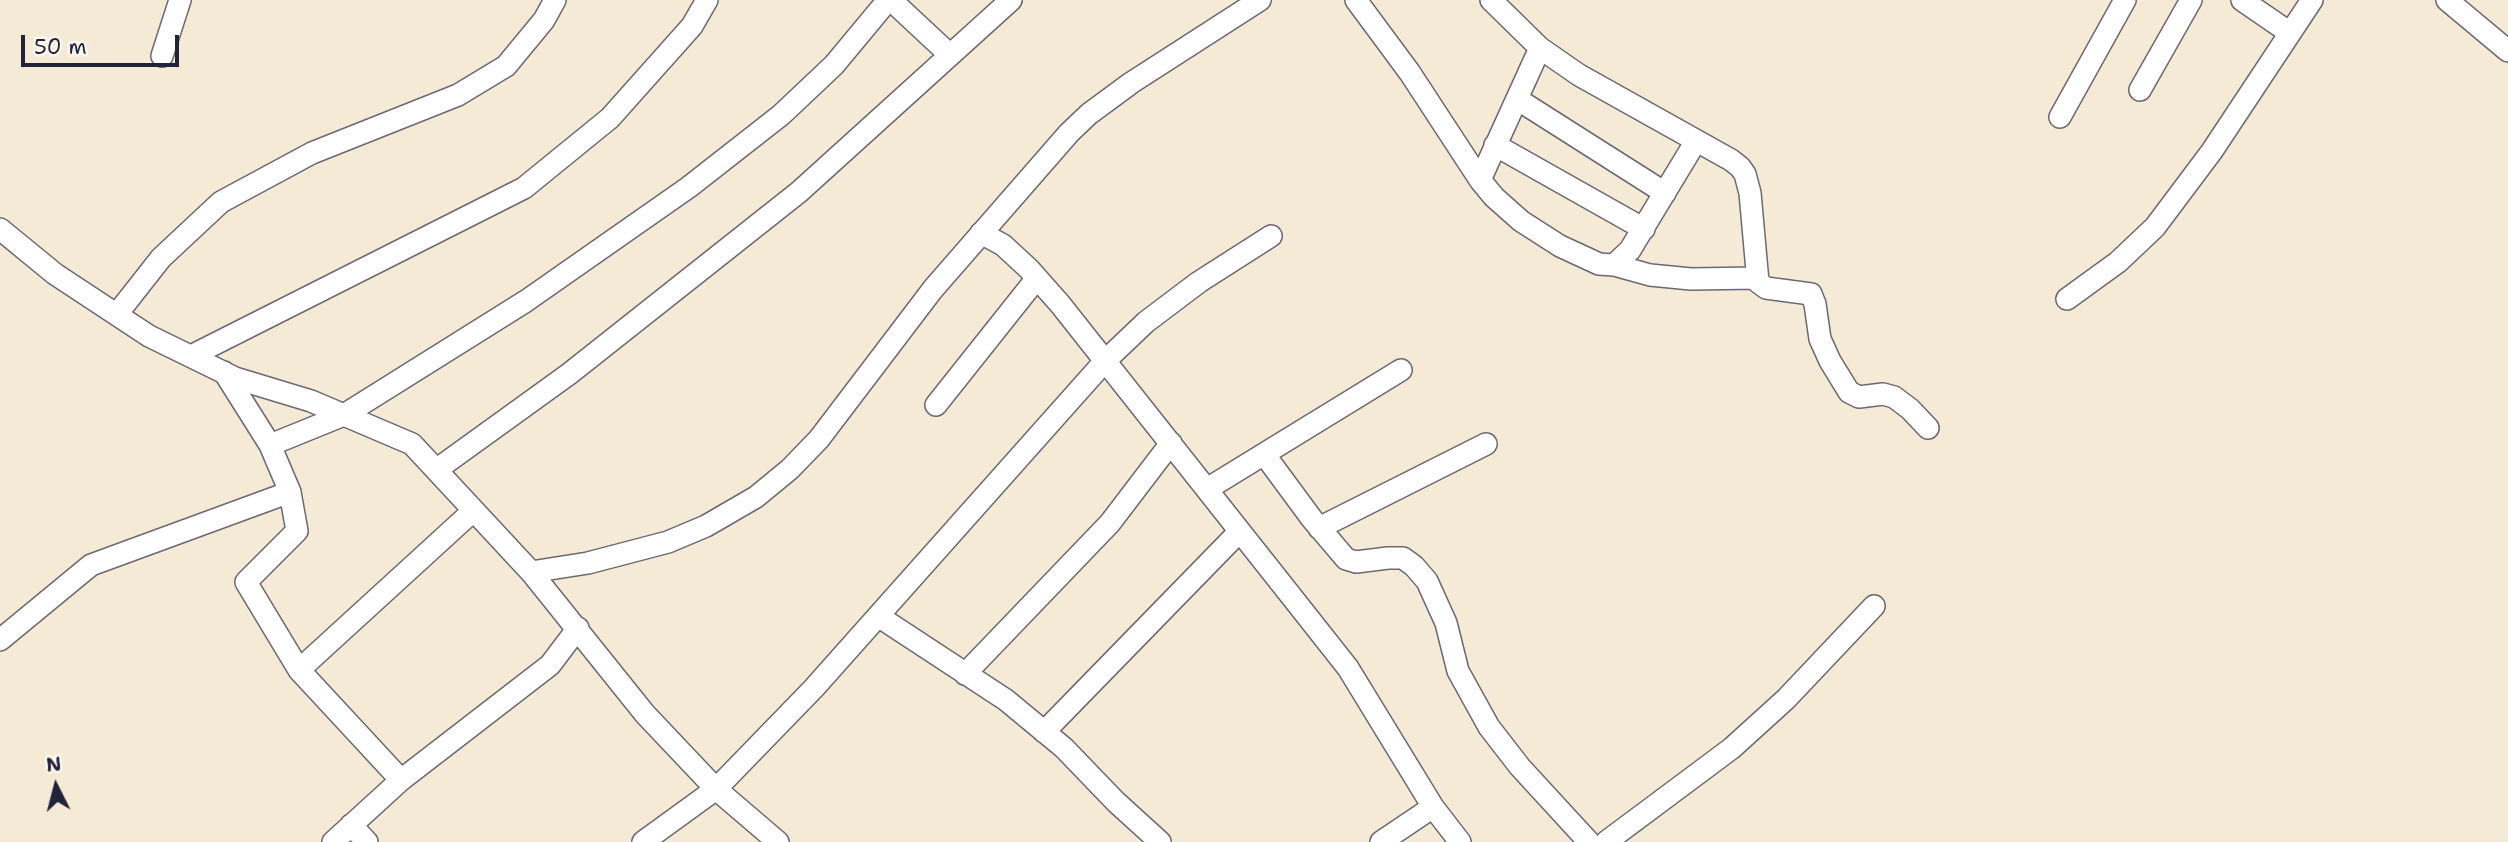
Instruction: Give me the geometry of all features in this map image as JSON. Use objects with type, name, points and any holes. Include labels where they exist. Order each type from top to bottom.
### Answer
[{"type":"street","points":[[162,56],[180,0]]},
{"type":"street","points":[[117,314],[161,258],[221,202],[312,153],[458,95],[506,66],[544,20],[555,0]]},
{"type":"street","points":[[191,356],[524,188],[610,118],[692,26],[707,0]]},
{"type":"street","points":[[436,471],[569,374],[799,192],[1011,0]]},
{"type":"street","points":[[1356,0],[1494,197],[1521,221],[1560,246],[1599,264],[1607,267],[1614,265],[1630,250],[1696,141]]},
{"type":"street","points":[[1492,0],[1540,48],[1579,75],[1731,160],[1745,174],[1750,193],[1758,282],[1766,288],[1811,294],[1815,304],[1819,339],[1852,395],[1858,397],[1883,394],[1894,397],[1928,428]]},
{"type":"street","points":[[2060,117],[2125,0]]},
{"type":"street","points":[[2140,90],[2191,0]]},
{"type":"street","points":[[2242,0],[2290,33]]},
{"type":"street","points":[[2067,299],[2118,262],[2155,227],[2212,151],[2312,0]]},
{"type":"street","points":[[2447,0],[2508,51]]},
{"type":"street","points":[[531,572],[588,564],[668,542],[706,526],[756,497],[790,469],[819,439],[933,289],[1060,143],[1089,114],[1255,1]]},
{"type":"street","points":[[270,445],[344,415],[526,300],[689,187],[781,115],[898,2],[950,55]]},
{"type":"street","points":[[1480,180],[1540,48]]},
{"type":"street","points":[[1517,99],[1665,193]]},
{"type":"street","points":[[1495,145],[1644,229]]},
{"type":"street","points":[[0,229],[55,274],[149,336],[224,372],[311,401],[412,444],[531,572],[645,714],[716,789],[778,842]]},
{"type":"street","points":[[981,233],[1003,246],[1037,278],[1348,668],[1433,807],[1460,842]]},
{"type":"street","points":[[643,842],[716,789],[814,688],[1105,361],[1146,321],[1199,282],[1271,236]]},
{"type":"street","points":[[1614,265],[1650,275],[1690,279],[1756,278]]},
{"type":"street","points":[[936,405],[1037,278]]},
{"type":"street","points":[[1207,489],[1401,370]]},
{"type":"street","points":[[224,372],[270,445],[290,492],[297,531],[246,582],[299,670],[401,780]]},
{"type":"street","points":[[965,674],[1110,523],[1171,443]]},
{"type":"street","points":[[1319,528],[1486,443]]},
{"type":"street","points":[[1264,454],[1319,528],[1346,559],[1356,562],[1403,558],[1414,566],[1437,600],[1446,623],[1458,671],[1489,727],[1520,767],[1589,842]]},
{"type":"street","points":[[0,640],[91,565],[290,492]]},
{"type":"street","points":[[299,670],[473,511]]},
{"type":"street","points":[[1044,732],[1240,532]]},
{"type":"street","points":[[1606,842],[1732,748],[1786,699],[1874,606]]},
{"type":"street","points":[[878,616],[1006,700],[1064,748],[1116,802],[1160,842]]},
{"type":"street","points":[[333,842],[401,780],[550,665],[578,628]]},
{"type":"street","points":[[1381,842],[1433,807]]},
{"type":"street","points":[[351,825],[367,842]]}]
